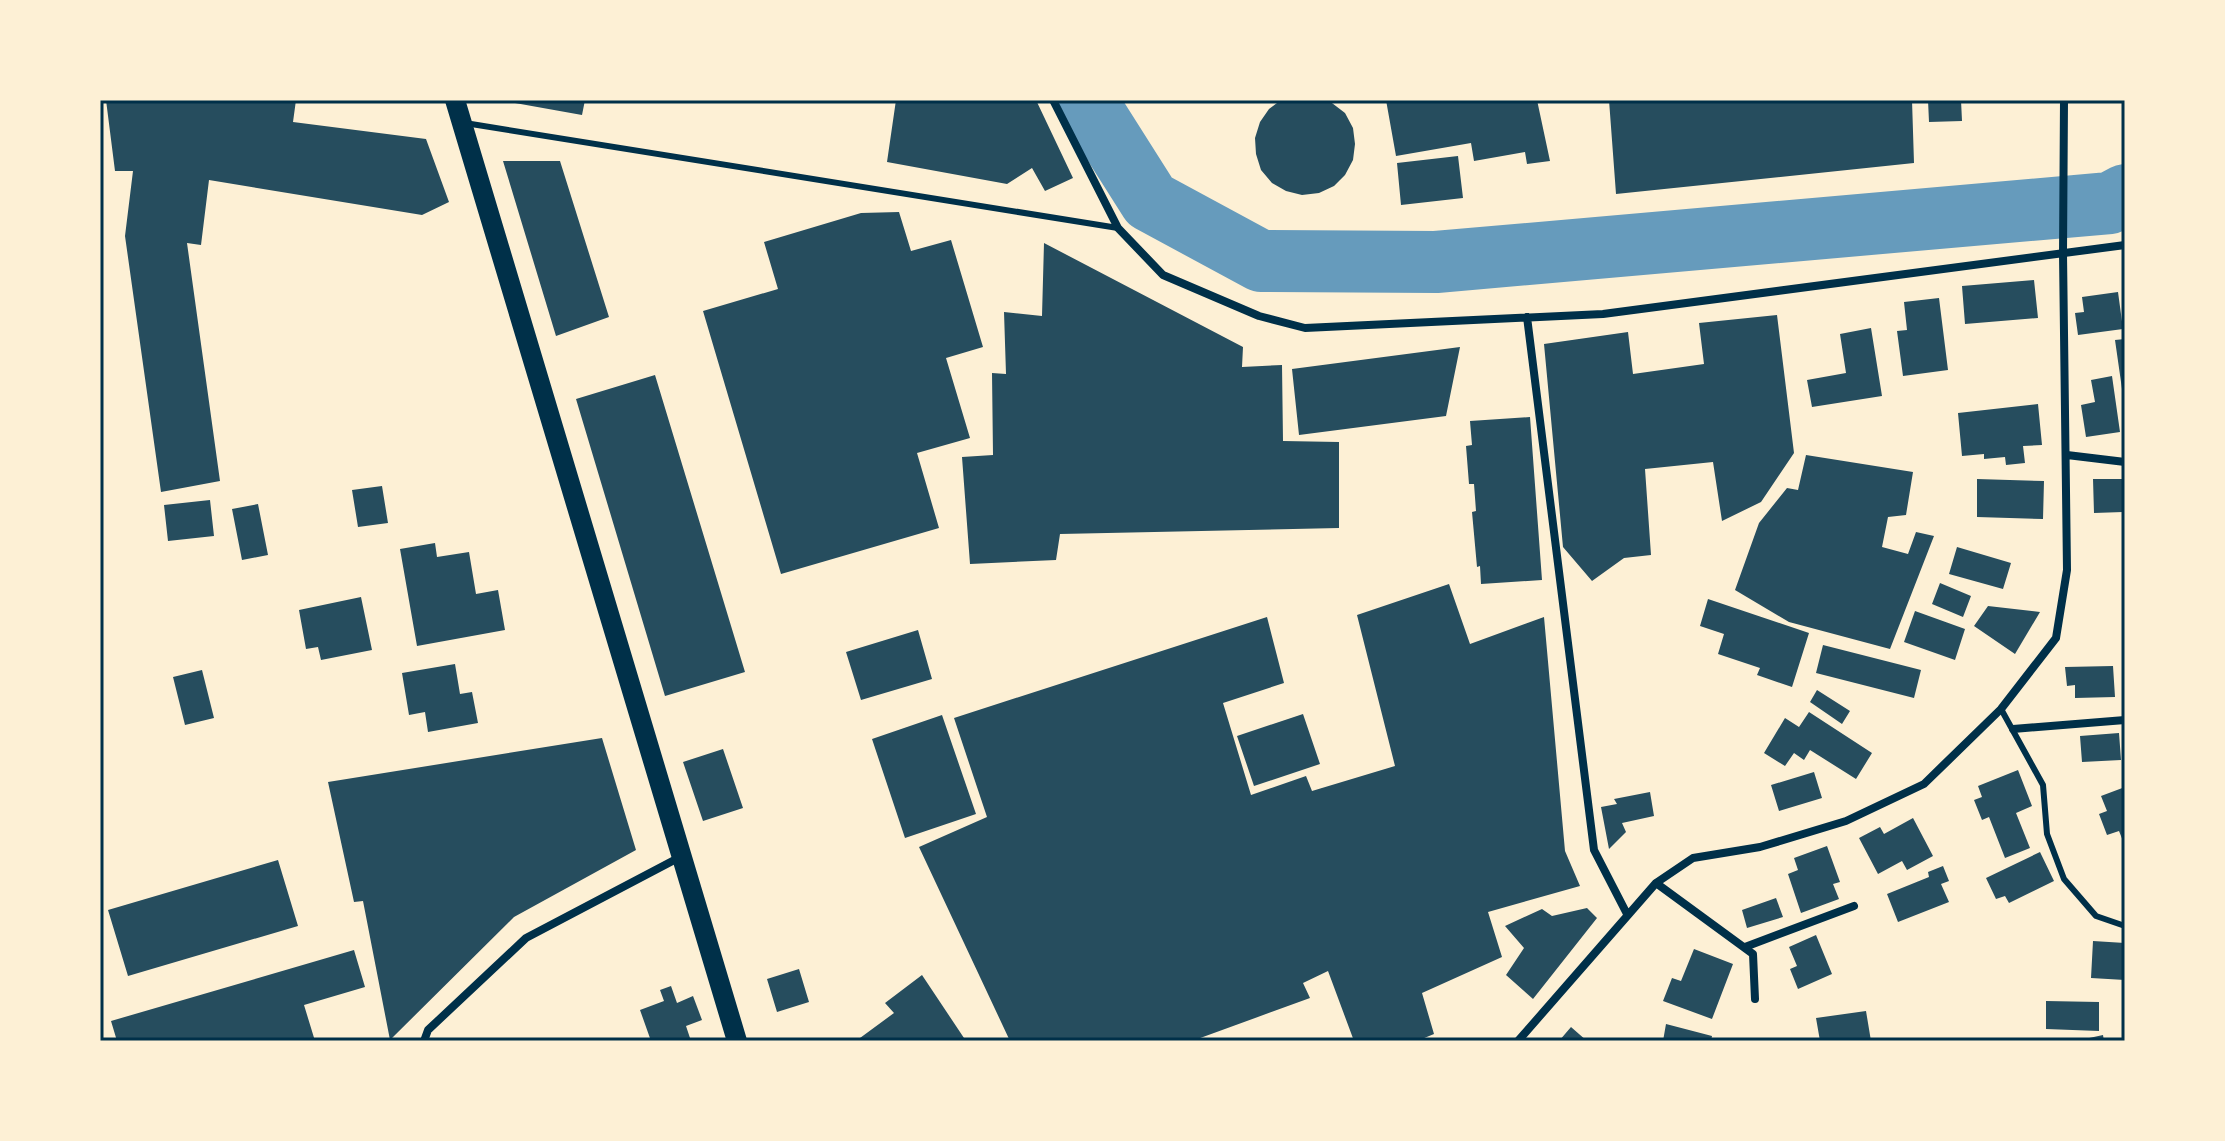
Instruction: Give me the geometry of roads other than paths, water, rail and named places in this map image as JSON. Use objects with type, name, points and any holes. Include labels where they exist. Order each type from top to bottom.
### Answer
[{"type":"main road","points":[[455,100],[737,1041]]},
{"type":"street","points":[[1053,100],[1118,228],[1163,275],[1259,316],[1305,328],[1603,314],[2125,245]]},
{"type":"street","points":[[1518,1041],[1656,883],[1693,858],[1760,847],[1846,821],[1924,784],[2001,709],[2056,638],[2067,570],[2064,100]]},
{"type":"street","points":[[1527,317],[1594,850],[1627,914]]},
{"type":"street","points":[[2067,455],[2125,462]]},
{"type":"street","points":[[2013,729],[2125,720]]},
{"type":"street","points":[[424,1041],[428,1030],[526,938],[682,856]]},
{"type":"street","points":[[1656,883],[1753,954],[1755,999]]},
{"type":"street","points":[[1745,947],[1854,906]]},
{"type":"lane","points":[[461,122],[1118,228]]},
{"type":"lane","points":[[2001,709],[2043,785],[2047,834],[2064,879],[2096,916],[2125,926]]},
{"type":"waterway","points":[[1086,100],[1150,201],[1261,261],[1436,262],[2110,203],[2125,195]]}]
